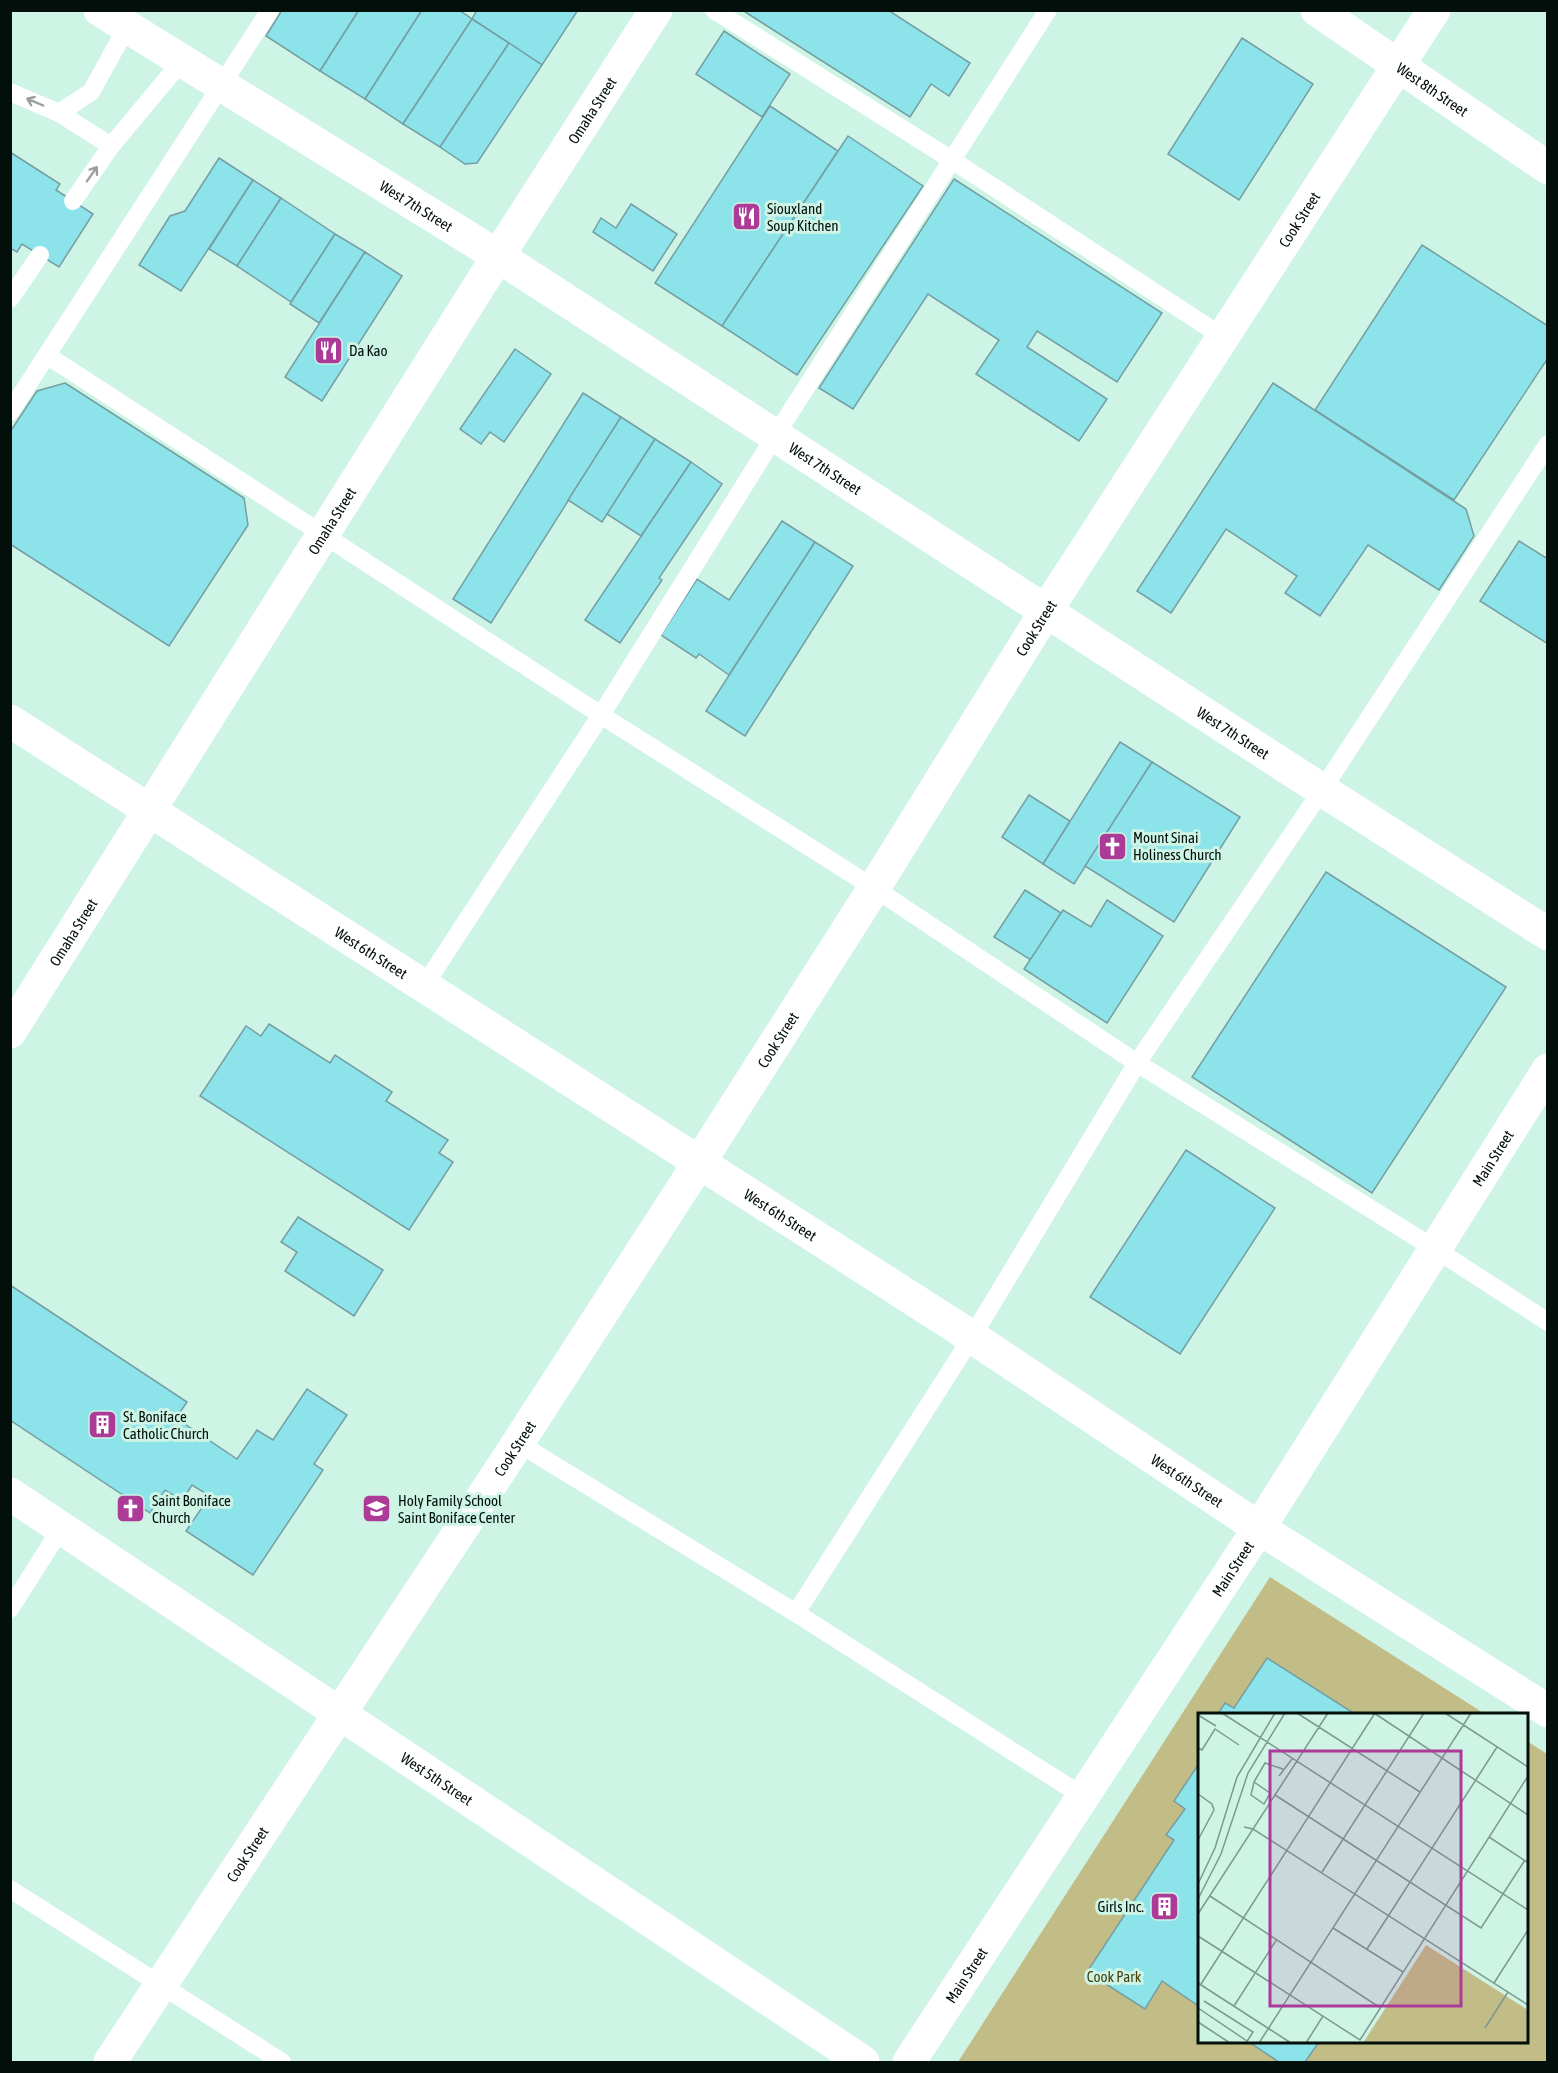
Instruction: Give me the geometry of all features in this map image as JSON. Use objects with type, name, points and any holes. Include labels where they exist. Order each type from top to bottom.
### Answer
[{"type":"street","name":"West 7th Street","points":[[100,10],[498,256],[1548,934]]},
{"type":"street","name":"Omaha Street","points":[[10,1032],[498,256],[656,10]]},
{"type":"street","name":"West 8th Street","points":[[1317,10],[1548,168]]},
{"type":"street","name":"Cook Street","points":[[110,2062],[518,1443],[699,1163],[874,888],[1046,611],[1434,10]]},
{"type":"street","name":"West 6th Street","points":[[10,721],[972,1336],[1259,1528],[1548,1711]]},
{"type":"street","name":"Main Street","points":[[909,2062],[1259,1528],[1548,1070]]},
{"type":"street","name":"West 5th Street","points":[[10,1494],[863,2062]]},
{"type":"lane","points":[[10,412],[270,10]]},
{"type":"lane","points":[[714,10],[952,160],[1223,337]]},
{"type":"lane","points":[[424,986],[601,715],[775,436],[1048,10]]},
{"type":"lane","points":[[59,113],[91,92],[127,27]]},
{"type":"lane","points":[[73,201],[111,146],[182,60]]},
{"type":"lane","points":[[10,92],[59,113],[111,146]]},
{"type":"lane","points":[[10,299],[40,255]]},
{"type":"lane","points":[[48,356],[601,715],[874,888],[1137,1063],[1548,1322]]},
{"type":"lane","points":[[796,1613],[972,1336],[1137,1063],[1322,790],[1548,444]]},
{"type":"lane","points":[[518,1443],[796,1613],[1084,1797]]},
{"type":"lane","points":[[10,1610],[62,1527]]},
{"type":"lane","points":[[10,1889],[282,2062]]},
{"type":"green space","name":"Cook Park","points":[[1270,1577],[1483,1713],[1198,1713],[1198,2043],[1528,2043],[1528,1742],[1547,1754],[1547,2062],[958,2062]]},
{"type":"building","points":[[282,10],[359,10],[320,71],[266,36]]},
{"type":"building","points":[[359,10],[422,10],[365,99],[320,71]]},
{"type":"building","points":[[422,10],[459,10],[472,19],[403,124],[365,99]]},
{"type":"building","points":[[477,10],[578,10],[542,65],[472,19]]},
{"type":"building","points":[[742,10],[888,10],[970,63],[949,96],[931,84],[910,117]]},
{"type":"building","points":[[472,19],[509,43],[440,147],[403,124]]},
{"type":"building","points":[[724,31],[790,74],[762,117],[696,74]]},
{"type":"building","points":[[1242,38],[1313,84],[1239,200],[1168,154]]},
{"type":"building","points":[[509,43],[542,65],[477,163],[465,164],[440,147]]},
{"type":"building","name":"Siouxland Soup Kitchen","points":[[770,106],[838,151],[722,326],[655,283]]},
{"type":"building","points":[[848,136],[923,186],[797,375],[722,326]]},
{"type":"building","points":[[10,152],[60,184],[56,190],[93,214],[59,267],[22,244],[17,252],[10,248]]},
{"type":"building","points":[[219,158],[253,180],[181,291],[139,265],[170,216],[185,211]]},
{"type":"building","points":[[954,179],[1162,313],[1117,382],[1037,331],[1027,347],[1107,399],[1079,441],[976,374],[999,340],[928,294],[853,409],[819,388]]},
{"type":"building","points":[[253,180],[281,198],[237,266],[209,249]]},
{"type":"building","points":[[281,198],[335,234],[291,302],[237,266]]},
{"type":"building","points":[[631,204],[677,234],[653,271],[593,232],[601,218],[616,228]]},
{"type":"building","points":[[335,234],[365,252],[319,323],[290,304]]},
{"type":"building","points":[[1422,245],[1548,326],[1548,358],[1454,500],[1315,410]]},
{"type":"building","name":"Da Kao","points":[[365,252],[402,276],[322,401],[285,377]]},
{"type":"building","points":[[515,349],[551,374],[504,442],[490,432],[481,444],[460,429]]},
{"type":"building","points":[[65,383],[244,498],[248,525],[169,646],[10,544],[10,432],[37,391]]},
{"type":"building","points":[[1273,383],[1466,509],[1474,536],[1439,590],[1368,545],[1320,616],[1285,593],[1297,576],[1226,529],[1171,613],[1137,591]]},
{"type":"building","points":[[583,393],[621,417],[491,623],[453,599]]},
{"type":"building","points":[[621,417],[655,439],[602,522],[568,500]]},
{"type":"building","points":[[655,439],[691,462],[641,536],[607,514]]},
{"type":"building","points":[[691,462],[722,484],[659,578],[662,580],[620,643],[585,620]]},
{"type":"building","points":[[782,521],[815,542],[729,675],[699,654],[696,658],[661,635],[697,579],[729,600]]},
{"type":"building","points":[[1519,541],[1548,559],[1548,644],[1480,601]]},
{"type":"building","points":[[815,542],[853,566],[745,736],[706,711]]},
{"type":"building","points":[[1120,742],[1152,762],[1074,884],[1043,864]]},
{"type":"building","points":[[1152,762],[1240,817],[1174,922],[1085,866]]},
{"type":"building","points":[[1029,795],[1070,821],[1043,864],[1002,837]]},
{"type":"building","points":[[1326,872],[1506,987],[1372,1193],[1192,1077]]},
{"type":"building","points":[[1025,890],[1061,913],[1031,960],[994,937]]},
{"type":"building","points":[[1107,900],[1163,936],[1107,1023],[1024,969],[1063,910],[1091,927]]},
{"type":"building","points":[[269,1024],[330,1063],[335,1055],[392,1092],[386,1101],[448,1140],[439,1153],[453,1162],[409,1230],[200,1096],[246,1026],[261,1036]]},
{"type":"building","points":[[1186,1150],[1275,1208],[1180,1354],[1090,1297]]},
{"type":"building","points":[[298,1217],[383,1270],[354,1316],[285,1271],[297,1252],[281,1242]]},
{"type":"building","name":"St. Boniface Catholic Church","points":[[10,1285],[187,1402],[176,1418],[237,1459],[257,1430],[273,1440],[307,1389],[347,1415],[314,1464],[323,1470],[253,1575],[186,1531],[210,1496],[192,1485],[182,1501],[165,1490],[150,1513],[10,1420]]},
{"type":"building","points":[[1267,1658],[1353,1713],[1219,1713],[1225,1703],[1234,1708]]},
{"type":"building","name":"Girls Inc.","points":[[1198,1765],[1198,2006],[1162,1981],[1145,2009],[1087,1972],[1174,1840],[1166,1835],[1185,1809],[1174,1801]]},
{"type":"building","points":[[1250,2043],[1318,2043],[1305,2062],[1279,2062]]},
{"type":"place","name":"Siouxland Soup Kitchen","points":[[746,217]]},
{"type":"place","name":"Da Kao","points":[[328,350]]},
{"type":"place","name":"Mount Sinai Holiness Church","points":[[1112,846]]},
{"type":"place","name":"St. Boniface Catholic Church","points":[[102,1425]]},
{"type":"place","name":"Saint Boniface Church","points":[[131,1509]]},
{"type":"place","name":"Holy Family School Saint Boniface Center","points":[[377,1509]]},
{"type":"place","name":"Girls Inc.","points":[[1165,1906]]}]
